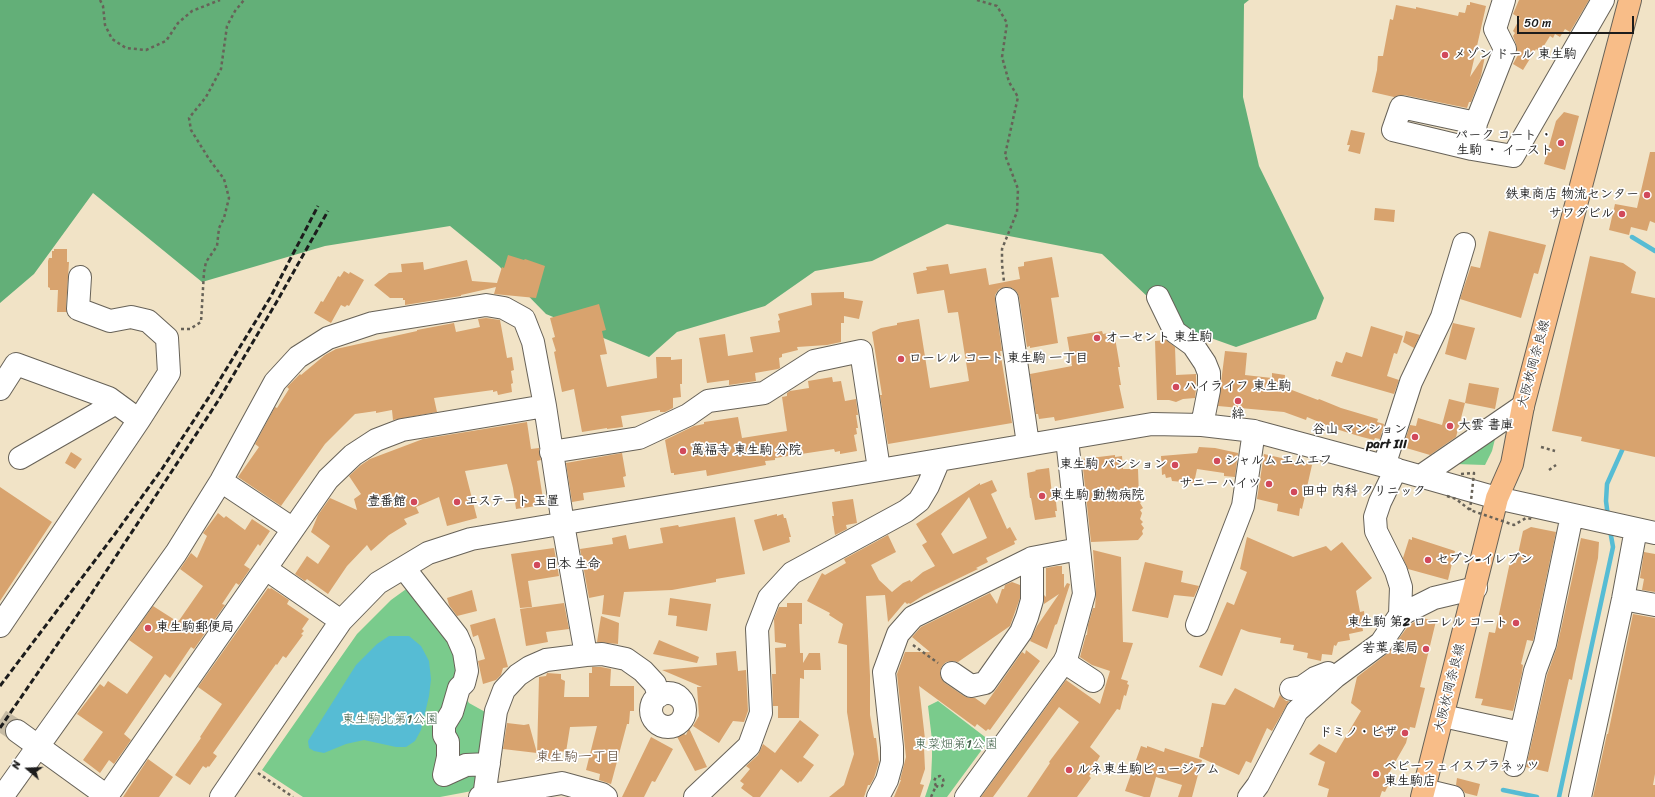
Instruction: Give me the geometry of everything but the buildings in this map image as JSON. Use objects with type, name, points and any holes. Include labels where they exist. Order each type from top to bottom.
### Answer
[{"type":"main road","name":"大阪枚岡奈良線","points":[[1423,794],[1476,588],[1497,498],[1512,464],[1523,406],[1630,0]]},
{"type":"street","points":[[1472,149],[1476,123],[1505,49],[1494,29],[1504,0]]},
{"type":"street","points":[[1476,123],[1401,107],[1393,130],[1472,149],[1513,156],[1603,0]]},
{"type":"street","points":[[1400,615],[1401,587],[1396,571],[1376,531],[1374,517],[1390,468],[1411,382],[1442,317],[1464,244]]},
{"type":"street","points":[[0,626],[169,373],[166,337],[148,321],[131,317],[110,321],[78,309],[80,277]]},
{"type":"street","points":[[1158,297],[1175,332],[1193,345],[1205,363],[1209,373],[1209,390],[1202,425]]},
{"type":"street","points":[[1006,299],[1028,444]]},
{"type":"street","points":[[2,797],[176,553],[221,482],[275,382],[298,357],[328,338],[374,323],[486,305],[504,308],[524,319],[533,342],[545,406],[551,452],[586,654]]},
{"type":"street","points":[[551,452],[639,438],[688,415],[708,400],[764,393],[814,361],[861,351],[879,469]]},
{"type":"street","points":[[0,389],[16,364],[108,398],[139,420]]},
{"type":"street","points":[[20,458],[116,403]]},
{"type":"street","points":[[17,731],[108,796],[328,479],[353,455],[376,440],[402,430],[545,406]]},
{"type":"street","points":[[1421,476],[1523,406]]},
{"type":"street","points":[[221,797],[341,621],[378,583],[428,553],[471,539],[1152,424],[1202,425],[1254,431],[1497,498],[1645,531],[1622,599],[1580,797]]},
{"type":"street","points":[[1197,625],[1243,506],[1254,431]]},
{"type":"street","points":[[966,797],[1064,662],[1084,594],[1067,439]]},
{"type":"street","points":[[695,797],[749,746],[761,712],[757,629],[769,598],[792,573],[906,511],[919,501],[940,460]]},
{"type":"street","points":[[221,482],[293,529]]},
{"type":"street","points":[[1514,765],[1535,671],[1545,644],[1572,515]]},
{"type":"street","points":[[878,797],[888,780],[892,762],[892,747],[884,672],[898,634],[913,617],[1032,558],[1079,549]]},
{"type":"street","points":[[952,673],[971,686],[985,683],[1016,638],[1027,617],[1032,600],[1032,558]]},
{"type":"street","points":[[404,568],[457,636],[464,652],[467,671],[464,683],[459,688],[452,712],[444,725],[444,735],[448,742],[448,757],[444,775],[466,765],[489,764]]},
{"type":"street","points":[[266,569],[341,621]]},
{"type":"street","points":[[1249,797],[1258,785],[1297,711],[1335,677],[1381,642],[1400,615],[1434,598],[1476,588]]},
{"type":"street","points":[[1622,599],[1655,606]]},
{"type":"street","points":[[606,797],[602,794],[562,783],[483,797],[496,711],[504,690],[518,675],[530,667],[546,660],[586,654],[602,654],[626,659],[643,671],[655,684],[659,696]]},
{"type":"street","points":[[1064,662],[1093,681]]},
{"type":"street","points":[[1291,689],[1302,687],[1315,678],[1328,672],[1335,677]]},
{"type":"street","points":[[1443,716],[1521,733]]},
{"type":"street","points":[[1423,794],[1453,797]]},
{"type":"path","points":[[100,0],[103,6],[105,25],[112,39],[126,48],[146,50],[166,41],[178,23],[192,11],[220,0]]},
{"type":"path","points":[[166,337],[175,329],[190,328],[201,322],[206,262],[217,246],[219,228],[224,218],[229,198],[224,180],[191,130],[189,118],[206,97],[221,69],[227,26],[235,11],[244,0]]},
{"type":"path","points":[[977,0],[996,6],[1007,23],[1002,57],[1009,82],[1018,97],[1005,155],[1018,189],[1017,212],[1002,249],[1006,299]]},
{"type":"path","points":[[1540,447],[1555,451]]},
{"type":"path","points":[[1549,470],[1556,465]]},
{"type":"path","points":[[1461,474],[1474,473],[1470,510]]},
{"type":"path","points":[[1448,496],[1456,499],[1470,510],[1514,525],[1526,518],[1532,519]]},
{"type":"path","points":[[898,634],[952,673]]},
{"type":"path","points":[[244,764],[293,797]]},
{"type":"path","points":[[931,797],[936,786],[934,781],[936,777],[940,776],[944,778],[944,783],[942,786],[936,786]]},
{"type":"green space","points":[[0,0],[1249,0],[1244,4],[1243,97],[1259,166],[1324,298],[1316,319],[1236,347],[1180,327],[1102,254],[947,224],[872,261],[815,271],[765,306],[677,332],[649,357],[546,314],[499,266],[450,226],[325,246],[202,282],[93,193],[34,274],[0,303]]},
{"type":"green space","points":[[1497,431],[1492,451],[1485,465],[1455,464]]},
{"type":"green space","name":"東生駒北第1公園","points":[[409,587],[449,638],[461,690],[469,703],[487,713],[478,783],[472,791],[440,797],[303,797],[262,770],[357,634],[391,600]]},
{"type":"green space","name":"東菜畑第1公園","points":[[938,701],[989,740],[947,797],[925,797],[931,779],[932,757],[932,740],[928,706]]},
{"type":"water","points":[[389,636],[409,636],[421,646],[429,661],[431,679],[429,696],[421,730],[415,741],[406,747],[396,747],[364,740],[346,744],[324,753],[314,751],[309,748],[308,741],[356,665],[377,644]]},
{"type":"waterway","points":[[1632,237],[1655,251]]},
{"type":"waterway","points":[[1608,517],[1606,501],[1607,484],[1624,446]]},
{"type":"waterway","points":[[1559,797],[1613,547],[1610,530]]},
{"type":"waterway","points":[[1503,790],[1537,797]]},
{"type":"tunnel","points":[[0,720],[17,731]]},
{"type":"railway","points":[[0,686],[115,534],[162,469],[211,394],[270,298],[318,206]]},
{"type":"railway","points":[[0,728],[78,614],[218,401],[328,211]]},
{"type":"place","name":"メゾン ドール 東生駒","points":[[1445,55]]},
{"type":"place","name":"パーク コート ・ 生駒 ・ イースト","points":[[1561,143]]},
{"type":"place","name":"鉄東商店 物流センター","points":[[1647,195]]},
{"type":"place","name":"サワダビル","points":[[1622,214]]},
{"type":"place","name":"オーセント 東生駒","points":[[1097,338]]},
{"type":"place","name":"ローレル コート 東生駒 一丁目","points":[[901,359]]},
{"type":"place","name":"ハイライフ 東生駒","points":[[1176,387]]},
{"type":"place","name":"絆","points":[[1238,401]]},
{"type":"place","name":"大雲 書庫","points":[[1450,426]]},
{"type":"place","name":"谷山 マンション part III","points":[[1415,437]]},
{"type":"place","name":"萬福寺 東生駒 分院","points":[[683,451]]},
{"type":"place","name":"シャルム エムエフ","points":[[1217,461]]},
{"type":"place","name":"東生駒 パンション","points":[[1175,465]]},
{"type":"place","name":"サニー ハイツ","points":[[1269,484]]},
{"type":"place","name":"田中 内科 クリニック","points":[[1294,492]]},
{"type":"place","name":"東生駒 動物病院","points":[[1042,496]]},
{"type":"place","name":"壹番館","points":[[414,502]]},
{"type":"place","name":"エステート 玉置","points":[[457,502]]},
{"type":"place","name":"セブン-イレブン","points":[[1428,560]]},
{"type":"place","name":"日本 生命","points":[[537,565]]},
{"type":"place","name":"東生駒 第2 ローレル コート","points":[[1516,623]]},
{"type":"place","name":"東生駒郵便局","points":[[148,628]]},
{"type":"place","name":"若葉 薬局","points":[[1426,649]]},
{"type":"place","name":"ドミノ・ピザ","points":[[1405,733]]},
{"type":"place","name":"ルネ東生駒ビュージアム","points":[[1069,770]]},
{"type":"place","name":"ベビーフェイスプラネッツ 東生駒店","points":[[1376,774]]},
{"type":"district","name":"東生駒一丁目","points":[[578,757]]}]
